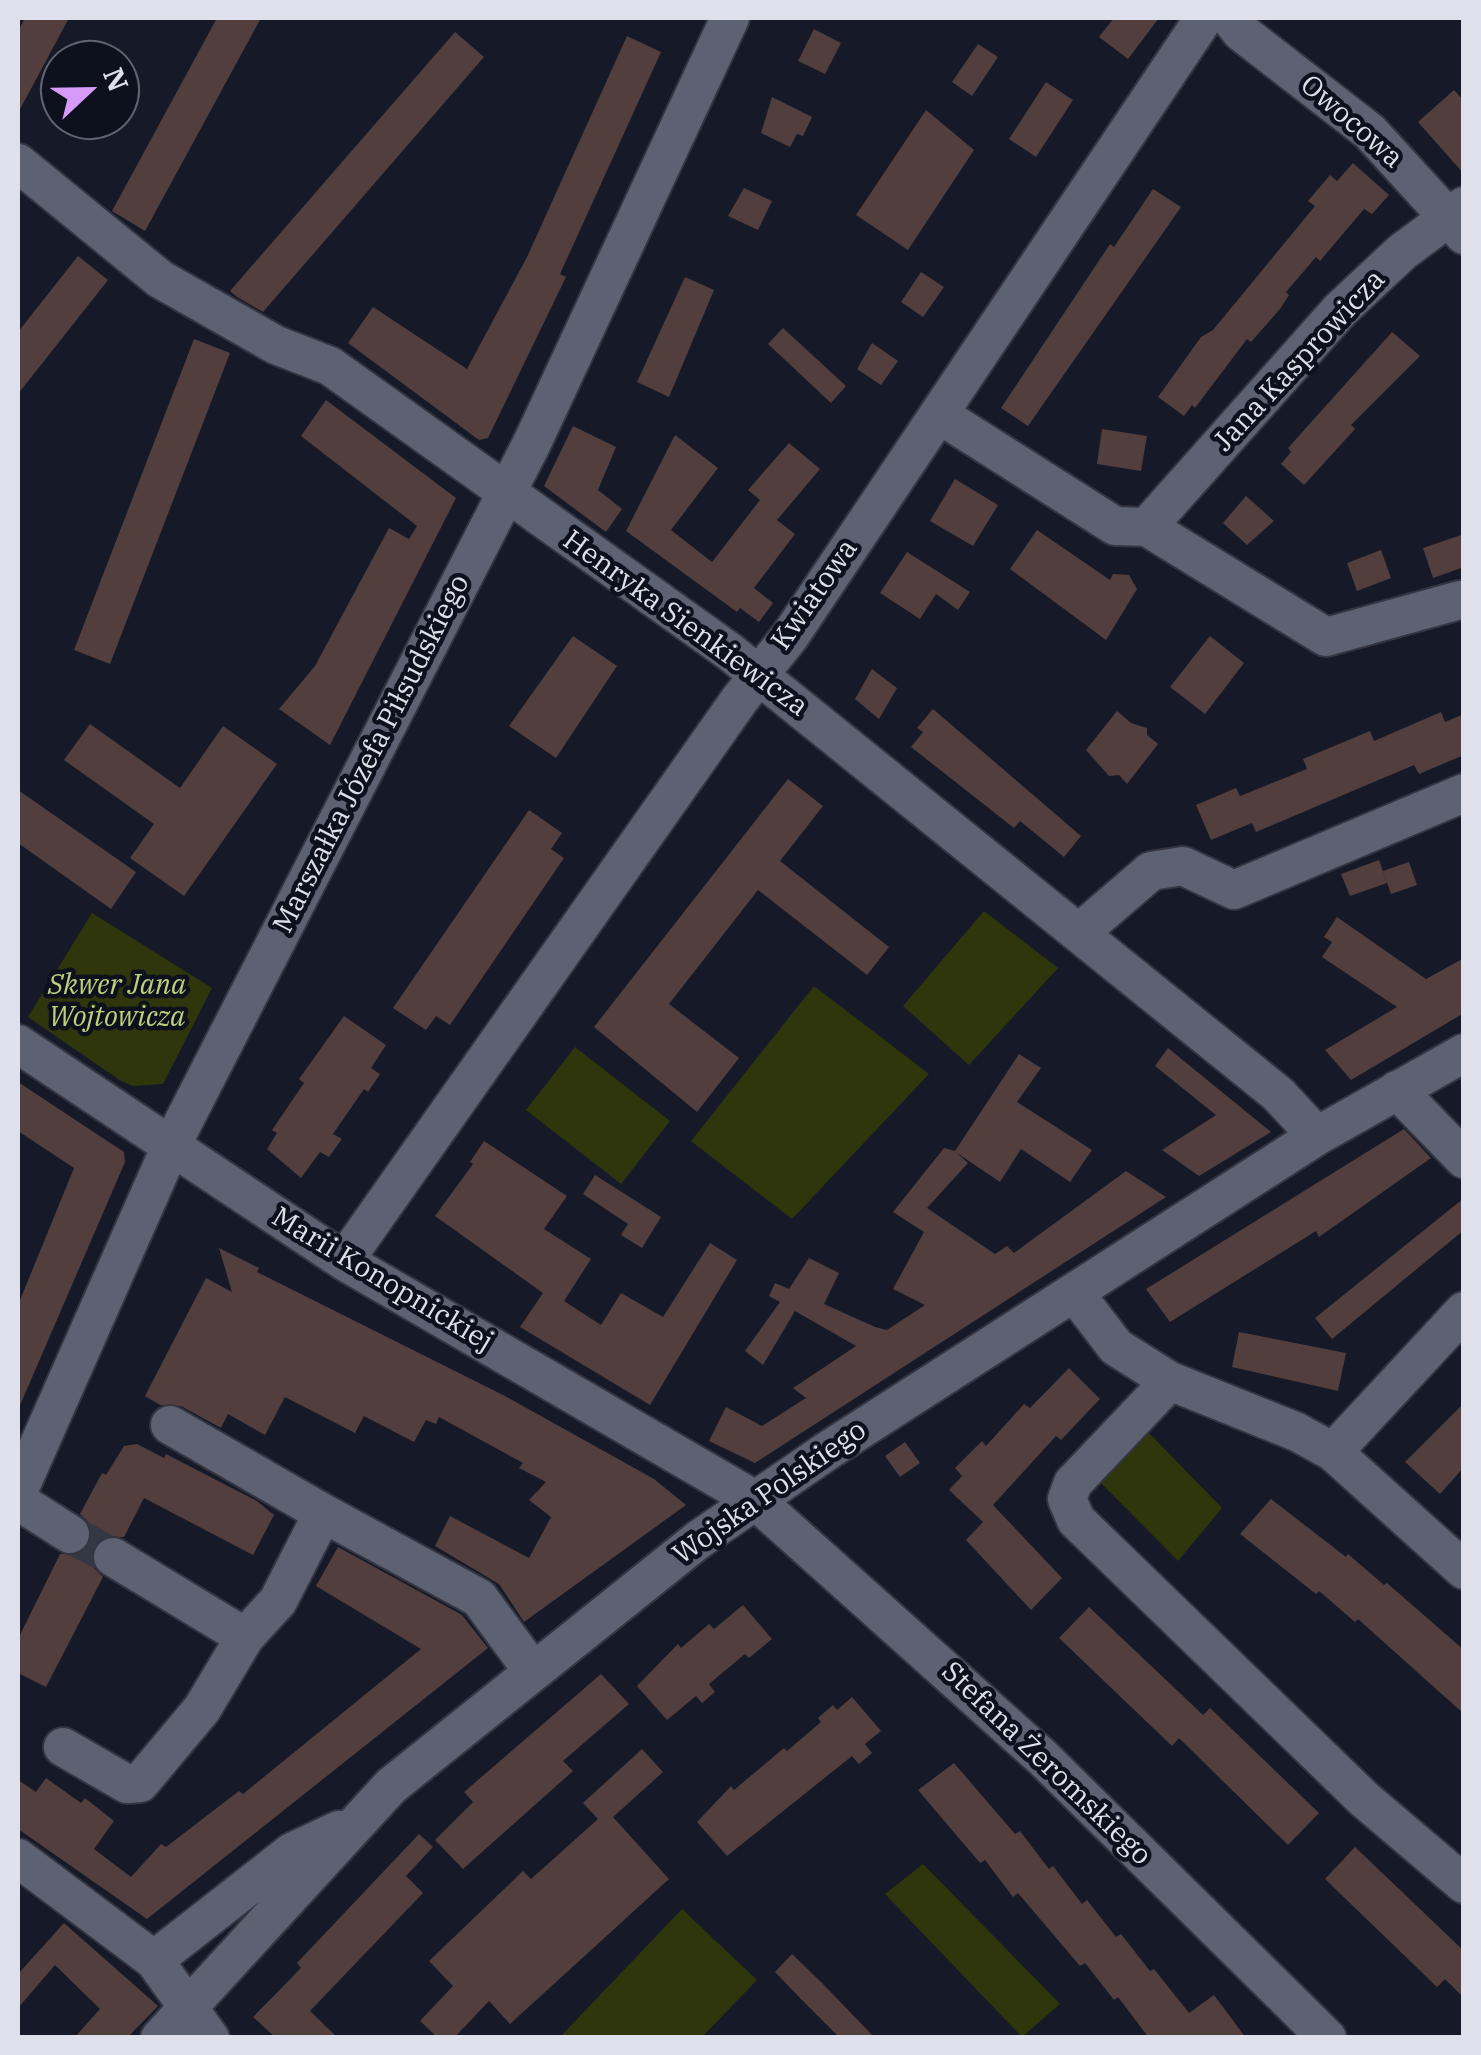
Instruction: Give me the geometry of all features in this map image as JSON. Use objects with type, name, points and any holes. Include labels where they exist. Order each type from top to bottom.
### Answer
[{"type":"street","name":"Marszałka Józefa Piłsudskiego","points":[[18,1492],[171,1146],[506,494],[730,18]]},
{"type":"street","name":"Kwiatowa","points":[[344,1262],[759,674],[790,636],[1204,18]]},
{"type":"street","name":"Owocowa","points":[[1230,18],[1241,32],[1370,132],[1459,219]]},
{"type":"street","name":"Henryka Sienkiewicza","points":[[18,164],[160,279],[276,345],[330,366],[759,674],[1278,1094],[1317,1136]]},
{"type":"street","name":"Jana Kasprowicza","points":[[1147,527],[1170,507],[1340,310],[1459,219]]},
{"type":"street","points":[[940,415],[1115,526],[1147,527],[1326,636],[1460,600]]},
{"type":"street","points":[[1079,933],[1151,870],[1183,866],[1234,890],[1464,793]]},
{"type":"street","name":"Marii Konopnickiej","points":[[18,1044],[344,1262],[755,1500]]},
{"type":"street","name":"Wojska Polskiego","points":[[160,2038],[199,2022],[355,1822],[440,1743],[755,1500],[1317,1136],[1464,1053]]},
{"type":"street","points":[[1397,1090],[1464,1158]]},
{"type":"street","points":[[1074,1292],[1116,1346],[1170,1381],[1297,1432],[1333,1452],[1464,1570]]},
{"type":"street","points":[[1333,1452],[1464,1310]]},
{"type":"street","points":[[1170,1381],[1072,1483],[1067,1499],[1076,1520],[1364,1799],[1464,1884]]},
{"type":"street","points":[[170,1426],[479,1598],[532,1670]]},
{"type":"street","name":"Stefana Żeromskiego","points":[[755,1500],[1030,1746],[1327,2038]]},
{"type":"street","points":[[18,1501],[70,1534]]},
{"type":"street","points":[[63,1748],[128,1784],[140,1783],[202,1710],[245,1637],[278,1601],[323,1513]]},
{"type":"street","points":[[113,1557],[245,1637]]},
{"type":"street","points":[[154,1960],[292,1852],[355,1822]]},
{"type":"street","points":[[18,1858],[154,1960],[199,2022]]},
{"type":"green space","points":[[984,911],[1058,968],[969,1065],[903,1006]]},
{"type":"green space","name":"Skwer Jana Wojtowicza","points":[[92,913],[212,988],[163,1084],[133,1086],[121,1081],[28,1017]]},
{"type":"green space","points":[[814,986],[929,1074],[792,1219],[691,1141]]},
{"type":"green space","points":[[575,1047],[670,1121],[621,1184],[526,1110]]},
{"type":"green space","points":[[1148,1432],[1222,1508],[1178,1561],[1101,1483]]},
{"type":"green space","points":[[923,1864],[1060,2004],[1022,2037],[885,1894]]},
{"type":"green space","points":[[682,1909],[757,1980],[702,2037],[560,2037]]},
{"type":"building","points":[[25,18],[69,18],[57,40],[40,40],[40,72],[18,113],[18,31]]},
{"type":"building","points":[[217,18],[261,18],[145,231],[112,211]]},
{"type":"building","points":[[1114,18],[1159,18],[1128,59],[1099,37]]},
{"type":"building","points":[[814,29],[841,43],[825,74],[798,61]]},
{"type":"building","points":[[455,32],[484,57],[263,312],[237,297],[230,291]]},
{"type":"building","points":[[627,36],[661,52],[560,274],[566,277],[488,438],[479,440],[348,343],[373,307],[467,369],[527,257]]},
{"type":"building","points":[[978,44],[998,57],[972,96],[952,82]]},
{"type":"building","points":[[1046,82],[1073,100],[1036,157],[1009,139]]},
{"type":"building","points":[[1454,90],[1464,101],[1464,174],[1418,122]]},
{"type":"building","points":[[772,97],[812,117],[803,136],[797,134],[790,147],[761,133]]},
{"type":"building","points":[[926,110],[974,150],[908,250],[856,215]]},
{"type":"building","points":[[1353,163],[1389,195],[1372,214],[1364,209],[1320,261],[1316,257],[1286,292],[1289,295],[1280,309],[1251,342],[1247,339],[1195,408],[1192,405],[1184,416],[1158,397],[1201,337],[1213,330],[1315,206],[1308,201],[1330,175],[1337,181]]},
{"type":"building","points":[[744,188],[772,201],[758,230],[728,216]]},
{"type":"building","points":[[1153,189],[1181,207],[1028,426],[1001,408],[1110,244],[1114,247]]},
{"type":"building","points":[[78,256],[108,280],[18,394],[18,332]]},
{"type":"building","points":[[921,272],[944,287],[923,317],[901,302]]},
{"type":"building","points":[[685,277],[714,290],[669,397],[637,382]]},
{"type":"building","points":[[783,328],[846,386],[831,403],[768,344]]},
{"type":"building","points":[[1392,332],[1420,356],[1351,425],[1355,429],[1304,485],[1281,464],[1291,452],[1288,448]]},
{"type":"building","points":[[194,339],[230,353],[110,664],[74,650]]},
{"type":"building","points":[[872,343],[898,361],[881,385],[857,369]]},
{"type":"building","points":[[326,400],[456,498],[330,745],[279,709],[315,666],[389,528],[409,539],[417,526],[301,436]]},
{"type":"building","points":[[573,426],[616,447],[598,490],[622,509],[606,532],[544,486]]},
{"type":"building","points":[[1102,429],[1147,436],[1141,471],[1097,464]]},
{"type":"building","points":[[675,435],[718,468],[671,530],[712,562],[760,500],[748,490],[789,443],[820,469],[777,520],[795,534],[754,588],[773,603],[759,622],[740,608],[737,612],[626,531]]},
{"type":"building","points":[[955,479],[998,505],[973,546],[930,521]]},
{"type":"building","points":[[1246,496],[1274,521],[1247,545],[1223,523]]},
{"type":"building","points":[[1037,530],[1110,580],[1113,574],[1129,575],[1137,589],[1106,640],[1010,569]]},
{"type":"building","points":[[1464,534],[1464,567],[1433,578],[1423,548]]},
{"type":"building","points":[[1381,550],[1391,578],[1357,591],[1347,563]]},
{"type":"building","points":[[907,552],[970,592],[958,610],[936,594],[920,619],[880,593]]},
{"type":"building","points":[[573,636],[617,666],[556,758],[509,726]]},
{"type":"building","points":[[1210,636],[1244,663],[1205,714],[1170,687]]},
{"type":"building","points":[[872,669],[897,688],[879,719],[855,699]]},
{"type":"building","points":[[933,709],[1081,836],[1064,857],[1020,821],[1014,828],[911,747],[923,732],[917,728]]},
{"type":"building","points":[[1117,711],[1131,723],[1147,728],[1147,735],[1158,744],[1127,784],[1119,775],[1109,776],[1086,750]]},
{"type":"building","points":[[1441,712],[1445,722],[1464,714],[1464,755],[1419,774],[1414,765],[1256,832],[1252,823],[1211,840],[1196,805],[1236,788],[1240,796],[1307,769],[1303,759],[1370,731],[1374,741]]},
{"type":"building","points":[[90,724],[180,788],[223,726],[277,764],[184,896],[130,858],[154,824],[64,760]]},
{"type":"building","points":[[788,779],[823,806],[780,861],[889,947],[867,975],[758,890],[669,1004],[739,1058],[697,1112],[594,1027]]},
{"type":"building","points":[[18,790],[136,872],[111,909],[18,843]]},
{"type":"building","points":[[529,810],[562,833],[551,849],[564,858],[450,1025],[436,1016],[426,1030],[393,1008]]},
{"type":"building","points":[[1379,860],[1387,883],[1350,896],[1341,874]]},
{"type":"building","points":[[1409,862],[1417,885],[1391,894],[1383,871]]},
{"type":"building","points":[[1337,917],[1426,979],[1464,958],[1464,1013],[1351,1080],[1325,1050],[1397,1007],[1322,957],[1332,942],[1324,937]]},
{"type":"building","points":[[344,1016],[386,1045],[371,1068],[380,1074],[368,1092],[364,1089],[333,1134],[342,1139],[329,1157],[320,1152],[301,1178],[267,1149],[277,1133],[272,1130],[304,1083],[299,1079]]},
{"type":"building","points":[[1168,1048],[1271,1132],[1199,1176],[1162,1150],[1216,1115],[1155,1066]]},
{"type":"building","points":[[1019,1054],[1041,1068],[1017,1102],[1092,1150],[1070,1182],[1021,1149],[1000,1182],[957,1153],[968,1163],[927,1208],[995,1254],[1007,1246],[1014,1253],[1126,1171],[1166,1197],[755,1463],[709,1441],[726,1407],[762,1426],[806,1398],[793,1388],[856,1346],[795,1311],[763,1365],[745,1351],[780,1302],[769,1296],[775,1283],[789,1289],[809,1258],[839,1273],[824,1304],[875,1327],[887,1330],[925,1305],[893,1289],[924,1232],[893,1212],[944,1148],[955,1151]]},
{"type":"building","points":[[18,1082],[124,1152],[125,1162],[18,1410],[18,1305],[74,1168],[18,1131]]},
{"type":"building","points":[[1404,1129],[1431,1158],[1319,1237],[1316,1231],[1170,1322],[1146,1289]]},
{"type":"building","points":[[484,1141],[567,1196],[544,1229],[591,1259],[564,1301],[601,1325],[621,1293],[663,1317],[710,1243],[737,1260],[650,1405],[520,1327],[543,1293],[435,1216],[473,1164],[470,1162]]},
{"type":"building","points":[[595,1175],[661,1217],[642,1248],[621,1235],[628,1224],[583,1194]]},
{"type":"building","points":[[1464,1198],[1464,1230],[1332,1339],[1315,1318]]},
{"type":"building","points":[[219,1248],[259,1268],[257,1272],[505,1396],[654,1479],[686,1505],[524,1622],[499,1584],[435,1546],[450,1516],[529,1558],[551,1517],[529,1500],[546,1482],[519,1468],[523,1463],[439,1417],[436,1424],[426,1420],[414,1442],[364,1416],[355,1433],[285,1397],[265,1435],[228,1414],[221,1428],[181,1406],[160,1405],[145,1396],[206,1278],[232,1292]]},
{"type":"building","points":[[1239,1332],[1346,1353],[1338,1391],[1232,1367]]},
{"type":"building","points":[[1069,1368],[1100,1399],[1061,1440],[1056,1436],[993,1505],[1062,1578],[1031,1610],[966,1540],[983,1522],[949,1490],[962,1476],[955,1468],[982,1441],[986,1446],[1024,1404],[1030,1408]]},
{"type":"building","points":[[1464,1403],[1464,1467],[1440,1494],[1405,1462]]},
{"type":"building","points":[[905,1442],[920,1463],[900,1477],[885,1456]]},
{"type":"building","points":[[137,1444],[164,1458],[166,1454],[257,1501],[274,1515],[253,1555],[144,1498],[124,1537],[103,1537],[93,1546],[93,1567],[103,1577],[46,1687],[18,1673],[18,1639],[60,1554],[80,1554],[89,1545],[90,1524],[80,1514],[102,1473],[106,1475],[124,1446]]},
{"type":"building","points":[[1271,1499],[1384,1585],[1387,1583],[1464,1650],[1464,1714],[1358,1619],[1355,1622],[1319,1591],[1316,1594],[1240,1534]]},
{"type":"building","points":[[338,1547],[462,1615],[488,1648],[147,1919],[18,1829],[18,1780],[36,1792],[46,1778],[81,1803],[85,1798],[114,1821],[94,1849],[131,1877],[161,1844],[166,1847],[239,1791],[243,1794],[421,1649],[316,1586]]},
{"type":"building","points":[[743,1605],[772,1639],[749,1658],[745,1654],[709,1684],[715,1692],[702,1703],[696,1696],[667,1720],[637,1686],[678,1644],[681,1648],[709,1624],[714,1629]]},
{"type":"building","points":[[1089,1607],[1203,1715],[1210,1708],[1319,1813],[1288,1845],[1179,1738],[1172,1746],[1059,1638]]},
{"type":"building","points":[[601,1674],[629,1704],[563,1761],[573,1771],[463,1869],[435,1840],[473,1802],[464,1792]]},
{"type":"building","points":[[852,1697],[881,1731],[865,1744],[872,1753],[859,1764],[852,1756],[727,1856],[697,1822],[731,1786],[734,1790],[821,1722],[818,1718],[833,1705],[837,1710]]},
{"type":"building","points":[[642,1749],[663,1772],[613,1817],[669,1879],[510,2024],[489,2001],[454,2038],[438,2038],[420,2021],[453,1986],[429,1961],[523,1871],[531,1879],[598,1819],[583,1803]]},
{"type":"building","points":[[954,1763],[1015,1834],[1020,1831],[1049,1869],[1053,1866],[1082,1904],[1087,1900],[1116,1937],[1121,1934],[1150,1971],[1154,1969],[1189,2013],[1214,1995],[1246,2038],[1149,2038],[1118,1997],[1114,2000],[1085,1963],[1080,1966],[1018,1893],[1013,1897],[985,1860],[980,1863],[918,1790]]},
{"type":"building","points":[[419,1834],[433,1847],[406,1876],[423,1893],[310,2011],[338,2038],[276,2038],[253,2017],[301,1968],[297,1963]]},
{"type":"building","points":[[1355,1847],[1464,1951],[1464,1998],[1445,1979],[1437,1987],[1325,1879]]},
{"type":"building","points":[[64,1923],[158,2006],[127,2038],[74,2038],[100,2009],[55,1965],[18,2008],[18,1974]]},
{"type":"building","points":[[792,1954],[875,2038],[840,2038],[802,2000],[775,1972]]},
{"type":"tunnel","points":[[70,1534],[113,1557]]}]
